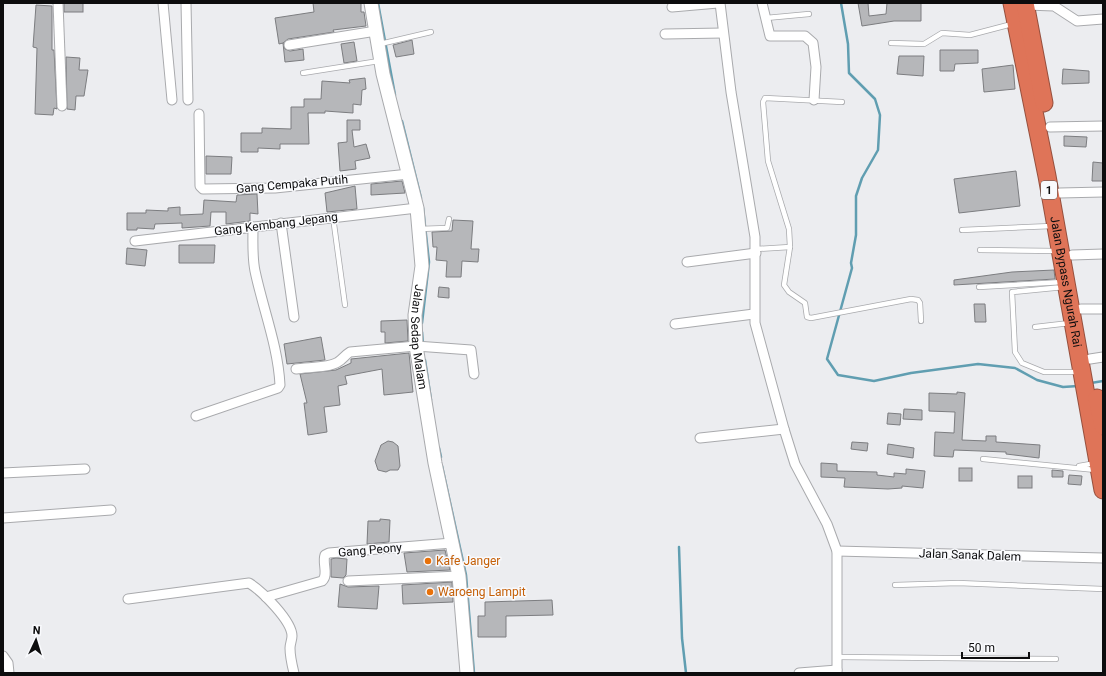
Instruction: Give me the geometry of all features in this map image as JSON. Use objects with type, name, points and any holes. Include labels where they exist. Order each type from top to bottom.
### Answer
[{"type":"highway","name":"Jalan Bypass Ngurah Rai","points":[[1021,4],[1016,23],[1036,120],[1055,226],[1066,253],[1077,316]]},
{"type":"highway","name":"Jalan Bypass Ngurah Rai","points":[[1021,4],[1050,128],[1060,193],[1066,253],[1067,284],[1090,368],[1099,427],[1099,466],[1103,490]]},
{"type":"street","points":[[58,3],[62,106]]},
{"type":"street","points":[[163,3],[172,100]]},
{"type":"street","points":[[186,3],[188,100]]},
{"type":"street","name":"Jalan Sedap Malam","points":[[371,3],[376,31],[381,44],[381,61],[392,113],[409,174],[416,208],[425,229],[422,266],[415,315],[422,347],[432,447],[459,576],[467,673]]},
{"type":"street","points":[[672,7],[719,3],[743,169],[754,224],[756,251],[754,314],[758,338],[795,464],[827,524],[837,551],[837,671],[799,673]]},
{"type":"street","points":[[762,3],[770,36],[805,36],[813,43],[816,67],[814,100]]},
{"type":"street","points":[[1021,4],[1054,6],[1077,21],[1103,19]]},
{"type":"street","points":[[289,45],[376,31]]},
{"type":"street","points":[[665,34],[723,33]]},
{"type":"street","name":"Gang Cempaka Putih","points":[[199,114],[200,186],[203,189],[275,188],[409,174]]},
{"type":"street","points":[[1050,128],[1103,126]]},
{"type":"street","points":[[1060,193],[1103,192]]},
{"type":"street","name":"Gang Kembang Jepang","points":[[135,241],[416,208]]},
{"type":"street","points":[[281,223],[294,316]]},
{"type":"street","points":[[196,416],[278,388],[280,386],[273,344],[254,270],[252,252],[253,228]]},
{"type":"street","points":[[687,262],[756,251]]},
{"type":"street","points":[[1066,253],[1103,254]]},
{"type":"street","points":[[1077,316],[1103,309]]},
{"type":"street","points":[[675,324],[754,314]]},
{"type":"street","points":[[296,369],[338,362],[345,354],[350,352],[422,347],[471,350],[474,374]]},
{"type":"street","points":[[700,438],[784,429]]},
{"type":"street","points":[[3,473],[85,469]]},
{"type":"street","points":[[3,518],[111,510]]},
{"type":"street","name":"Gang Peony","points":[[266,598],[322,581],[325,575],[323,560],[325,555],[329,553],[452,543]]},
{"type":"street","name":"Jalan Sanak Dalem","points":[[837,551],[1103,558]]},
{"type":"street","points":[[348,581],[459,576]]},
{"type":"street","points":[[128,599],[250,583],[283,616],[290,627],[292,636],[290,660],[294,673]]},
{"type":"street","points":[[5,661],[10,673]]},
{"type":"lane","points":[[766,18],[809,14]]},
{"type":"lane","points":[[891,43],[924,44],[942,33],[970,35],[1016,23]]},
{"type":"lane","points":[[381,44],[431,32]]},
{"type":"lane","points":[[302,73],[381,61]]},
{"type":"lane","points":[[842,102],[766,98],[763,102],[766,149],[789,229],[790,247],[784,285],[789,292],[805,303],[807,317],[811,318],[915,299],[920,303],[921,321]]},
{"type":"lane","points":[[333,217],[345,305]]},
{"type":"lane","points":[[425,229],[447,228],[449,219]]},
{"type":"lane","points":[[962,230],[1055,226]]},
{"type":"lane","points":[[756,251],[790,247]]},
{"type":"lane","points":[[980,250],[1066,253]]},
{"type":"lane","points":[[979,287],[1067,284]]},
{"type":"lane","points":[[1067,284],[1012,292],[1015,352],[1022,363],[1044,372],[1090,368]]},
{"type":"lane","points":[[1035,327],[1077,316]]},
{"type":"lane","points":[[983,459],[1076,467],[1099,466]]},
{"type":"lane","points":[[1076,467],[1099,466]]},
{"type":"lane","points":[[895,585],[958,583],[1103,589]]},
{"type":"lane","points":[[837,657],[1056,659]]},
{"type":"building","points":[[64,3],[83,3],[83,12],[64,12]]},
{"type":"building","points":[[313,3],[361,3],[361,12],[364,12],[366,26],[333,30],[334,32],[288,39],[279,44],[275,18],[314,12]]},
{"type":"building","points":[[858,3],[868,3],[869,16],[886,14],[887,3],[921,3],[921,21],[894,21],[862,26]]},
{"type":"building","points":[[36,5],[52,6],[52,50],[54,50],[57,109],[54,108],[53,115],[35,114],[37,48],[33,47]]},
{"type":"building","points":[[412,40],[414,54],[396,57],[393,45]]},
{"type":"building","points":[[354,42],[357,61],[344,63],[341,44]]},
{"type":"building","points":[[283,43],[285,49],[290,51],[303,49],[304,60],[285,62]]},
{"type":"building","points":[[940,50],[978,50],[978,63],[955,64],[954,71],[940,71]]},
{"type":"building","points":[[899,56],[924,56],[923,76],[897,74]]},
{"type":"building","points":[[66,57],[80,58],[79,70],[88,70],[84,96],[76,96],[75,110],[67,109]]},
{"type":"building","points":[[1013,65],[1015,89],[984,92],[982,69]]},
{"type":"building","points":[[1063,69],[1089,71],[1089,83],[1062,84]]},
{"type":"building","points":[[365,78],[366,89],[362,90],[361,105],[353,104],[353,113],[325,111],[325,113],[308,113],[309,144],[280,144],[280,149],[258,148],[258,152],[241,152],[241,133],[262,133],[262,128],[291,129],[291,107],[304,107],[304,99],[321,99],[322,81],[350,83],[349,80]]},
{"type":"building","points":[[347,120],[360,120],[360,130],[352,130],[354,147],[366,144],[370,158],[355,161],[356,169],[340,171],[338,143],[347,142]]},
{"type":"building","points":[[1064,136],[1087,137],[1086,147],[1064,146]]},
{"type":"building","points":[[206,156],[232,157],[231,174],[206,174]]},
{"type":"building","points":[[1093,162],[1103,163],[1103,181],[1092,181]]},
{"type":"building","points":[[1016,171],[1020,206],[959,213],[954,179]]},
{"type":"building","points":[[402,181],[405,193],[371,195],[371,184]]},
{"type":"building","points":[[355,186],[357,209],[327,212],[325,193]]},
{"type":"building","points":[[257,194],[258,214],[250,213],[250,221],[226,224],[226,212],[211,212],[210,226],[182,228],[182,223],[155,224],[154,229],[137,228],[137,230],[127,230],[127,213],[146,213],[146,210],[168,211],[168,208],[180,207],[180,215],[203,214],[204,200],[236,202],[237,195]]},
{"type":"building","points":[[453,220],[473,221],[471,249],[479,249],[478,262],[462,261],[461,277],[446,277],[447,261],[436,260],[437,247],[433,247],[432,232],[452,231]]},
{"type":"building","points":[[179,245],[215,245],[214,263],[179,263]]},
{"type":"building","points":[[127,248],[147,250],[145,266],[126,264]]},
{"type":"building","points":[[1054,270],[1055,279],[954,285],[954,280],[1012,272]]},
{"type":"building","points":[[439,287],[449,288],[449,298],[438,297]]},
{"type":"building","points":[[974,304],[985,304],[986,322],[975,322]]},
{"type":"building","points":[[407,320],[408,341],[385,343],[385,332],[381,332],[381,321]]},
{"type":"building","points":[[321,337],[325,360],[287,364],[284,344]]},
{"type":"building","points":[[409,353],[413,392],[384,395],[382,369],[345,376],[347,384],[338,386],[340,405],[324,407],[327,432],[308,435],[304,403],[307,403],[300,374],[336,370],[351,363],[351,359]]},
{"type":"building","points":[[957,392],[965,393],[962,440],[986,441],[986,436],[996,436],[996,442],[1040,445],[1039,458],[1006,454],[1006,452],[954,450],[953,457],[934,456],[935,432],[954,433],[955,412],[929,411],[929,393],[957,394]]},
{"type":"building","points":[[904,409],[922,410],[922,420],[903,419]]},
{"type":"building","points":[[888,413],[901,414],[900,425],[887,424]]},
{"type":"building","points":[[388,441],[393,442],[398,446],[400,466],[398,470],[390,470],[386,472],[378,470],[375,461],[381,445]]},
{"type":"building","points":[[852,442],[868,443],[867,451],[851,449]]},
{"type":"building","points":[[888,444],[914,448],[913,458],[887,454]]},
{"type":"building","points":[[821,463],[837,464],[837,471],[877,472],[877,475],[894,477],[894,473],[906,474],[906,469],[925,471],[923,488],[902,486],[902,488],[888,489],[844,487],[845,478],[821,477]]},
{"type":"building","points":[[959,468],[972,468],[972,481],[959,481]]},
{"type":"building","points":[[1052,470],[1063,471],[1063,477],[1052,477]]},
{"type":"building","points":[[1069,475],[1082,476],[1081,485],[1068,484]]},
{"type":"building","points":[[1018,476],[1032,476],[1032,488],[1018,488]]},
{"type":"building","points":[[380,519],[390,520],[389,542],[367,544],[368,521],[380,521]]},
{"type":"building","name":"Kafe Janger","points":[[445,550],[450,570],[407,572],[404,553]]},
{"type":"building","points":[[331,559],[347,559],[346,575],[343,578],[331,577]]},
{"type":"building","name":"Waroeng Lampit","points":[[452,582],[453,602],[403,604],[402,585]]},
{"type":"building","points":[[340,584],[348,587],[379,586],[377,609],[338,607]]},
{"type":"building","points":[[552,600],[553,615],[506,616],[506,637],[478,637],[478,616],[485,616],[485,602]]},
{"type":"waterway","points":[[378,3],[395,95]]},
{"type":"waterway","points":[[841,3],[848,44],[849,73],[875,99],[880,115],[878,150],[862,178],[856,196],[856,235],[851,263],[852,268],[827,359],[838,375],[874,381],[911,373],[978,364],[1015,368],[1037,380],[1063,387],[1078,386]]},
{"type":"waterway","points":[[402,121],[421,198]]},
{"type":"waterway","points":[[422,323],[429,262],[423,208]]},
{"type":"waterway","points":[[422,332],[423,344]]},
{"type":"waterway","points":[[425,360],[431,400]]},
{"type":"waterway","points":[[1091,383],[1103,381]]},
{"type":"waterway","points":[[439,448],[441,457]]},
{"type":"waterway","points":[[442,466],[466,575],[474,673]]},
{"type":"waterway","points":[[679,547],[682,638],[686,673]]},
{"type":"place","name":"Kafe Janger","points":[[428,561]]},
{"type":"place","name":"Waroeng Lampit","points":[[430,592]]}]
